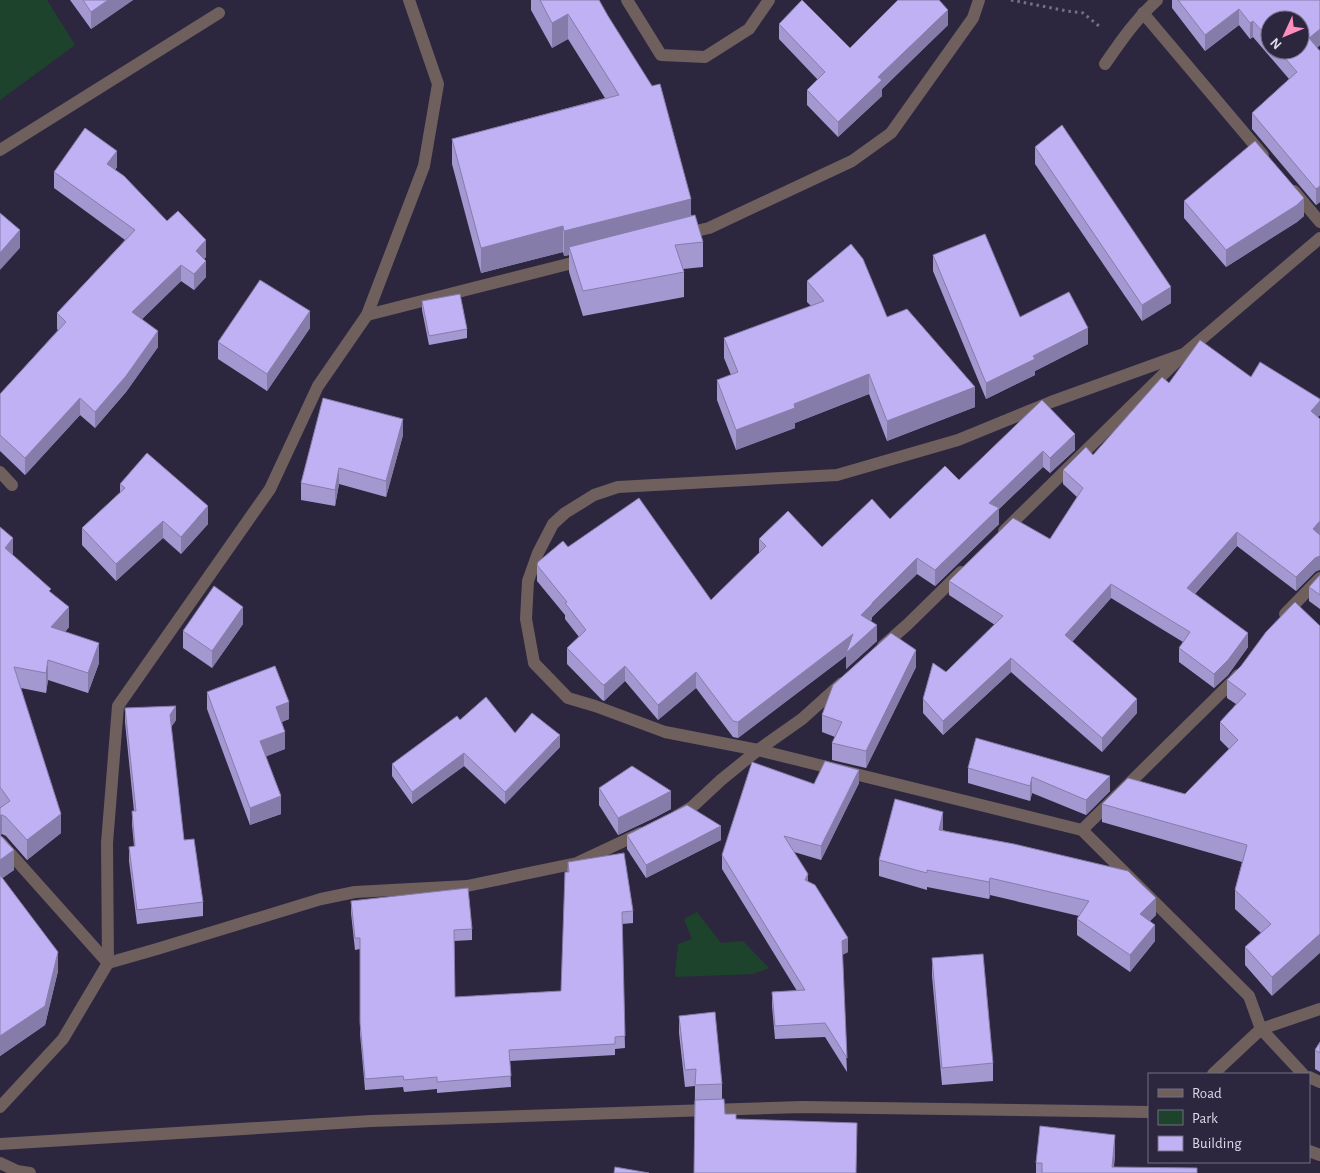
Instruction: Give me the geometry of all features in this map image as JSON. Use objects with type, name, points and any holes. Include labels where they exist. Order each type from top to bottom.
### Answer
[{"type":"street","points":[[0,1107],[63,1039],[108,963],[107,843],[118,706],[270,489],[318,386],[367,315],[424,166],[438,84],[409,0]]},
{"type":"street","points":[[627,0],[661,55],[705,57],[749,29],[768,0]]},
{"type":"street","points":[[671,237],[709,228],[852,161],[891,133],[973,18],[979,0]]},
{"type":"street","points":[[1105,64],[1143,13],[1158,0]]},
{"type":"street","points":[[0,150],[219,13]]},
{"type":"street","points":[[1143,13],[1270,162]]},
{"type":"street","points":[[1288,184],[1320,222]]},
{"type":"street","points":[[992,542],[1184,354],[1320,238]]},
{"type":"street","points":[[367,315],[595,257]]},
{"type":"street","points":[[1184,354],[1051,402],[958,440],[837,475],[618,486],[594,495],[565,513],[553,524],[538,553],[528,581],[526,619],[534,663],[568,698],[665,732],[758,750],[1082,830],[1249,996],[1261,1029],[1302,1073]]},
{"type":"street","points":[[0,472],[12,485]]},
{"type":"street","points":[[873,656],[972,561]]},
{"type":"street","points":[[1278,622],[1320,578]]},
{"type":"street","points":[[1082,830],[1234,680],[1245,665]]},
{"type":"street","points":[[667,821],[692,808],[721,780],[758,750],[802,719],[852,674]]},
{"type":"street","points":[[108,963],[157,950],[321,899],[355,892],[467,886],[577,863],[649,829]]},
{"type":"street","points":[[0,842],[108,963]]},
{"type":"street","points":[[1214,1073],[1261,1029],[1320,1009]]},
{"type":"street","points":[[0,1144],[371,1121],[802,1107],[1148,1112]]},
{"type":"street","points":[[0,1163],[17,1171],[30,1173]]},
{"type":"path","points":[[1011,0],[1084,13],[1099,26],[1105,64]]},
{"type":"green space","points":[[0,0],[47,0],[75,45],[0,100]]},
{"type":"green space","points":[[697,912],[721,943],[743,941],[769,968],[753,974],[675,977],[678,944],[692,939],[684,919]]},
{"type":"building","points":[[83,0],[108,0],[91,12]]},
{"type":"building","points":[[540,0],[599,0],[652,86],[660,84],[691,199],[564,231],[563,226],[481,248],[452,139],[619,95],[568,14],[552,23]]},
{"type":"building","points":[[802,0],[850,48],[898,0],[939,0],[948,10],[878,77],[882,80],[838,122],[807,90],[825,72],[779,24]]},
{"type":"building","points":[[1178,0],[1320,0],[1320,29],[1310,37],[1310,10],[1260,10],[1260,29],[1253,21],[1250,23],[1239,9],[1205,35]]},
{"type":"building","points":[[1310,39],[1320,51],[1320,186],[1316,189],[1252,113],[1297,72],[1287,60],[1310,60]]},
{"type":"building","points":[[1062,125],[1171,287],[1142,305],[1035,147]]},
{"type":"building","points":[[85,128],[117,151],[107,164],[124,176],[167,221],[178,211],[206,240],[196,251],[206,261],[194,274],[181,265],[132,312],[158,331],[126,376],[95,412],[80,398],[25,458],[0,435],[0,394],[66,322],[57,313],[135,230],[54,172]]},
{"type":"building","points":[[1255,141],[1304,198],[1297,205],[1226,250],[1184,201]]},
{"type":"building","points":[[0,213],[20,230],[0,253]]},
{"type":"building","points":[[695,215],[703,242],[675,245],[684,272],[583,291],[569,247]]},
{"type":"building","points":[[985,234],[1020,317],[1069,292],[1088,328],[1033,356],[1035,359],[986,383],[933,255]]},
{"type":"building","points":[[851,244],[863,259],[887,317],[907,309],[975,387],[887,421],[869,374],[794,404],[795,408],[736,430],[717,380],[738,372],[724,338],[824,301],[807,281]]},
{"type":"building","points":[[260,280],[310,311],[267,374],[218,342]]},
{"type":"building","points":[[460,294],[467,329],[429,336],[422,301]]},
{"type":"building","points":[[1200,340],[1251,377],[1260,362],[1320,399],[1311,411],[1320,419],[1320,521],[1313,529],[1320,535],[1320,556],[1315,558],[1296,577],[1237,532],[1187,588],[1248,633],[1228,660],[1214,674],[1179,648],[1190,632],[1111,584],[1065,635],[1137,699],[1102,738],[1011,658],[943,721],[923,699],[933,663],[946,672],[1003,616],[949,581],[1013,518],[1050,539],[1083,488],[1063,470],[1086,447],[1093,455],[1162,377],[1169,383]]},
{"type":"building","points":[[323,398],[403,419],[386,481],[339,468],[335,490],[301,483]]},
{"type":"building","points":[[1042,400],[1075,434],[1050,458],[1043,451],[989,503],[999,508],[935,570],[917,558],[861,615],[877,625],[846,653],[853,634],[738,722],[733,721],[696,672],[658,705],[625,666],[604,685],[567,648],[586,630],[565,603],[567,602],[537,565],[538,562],[563,541],[568,547],[639,498],[711,600],[766,546],[759,539],[788,511],[822,547],[872,499],[890,519],[945,466],[959,480]]},
{"type":"building","points":[[147,453],[208,506],[181,537],[163,521],[116,564],[82,528],[125,488],[120,484]]},
{"type":"building","points":[[0,527],[13,538],[5,548],[51,589],[49,591],[69,607],[51,627],[99,643],[88,673],[48,660],[46,673],[14,667],[61,814],[27,840],[6,817],[0,815],[0,808],[10,801],[0,787]]},
{"type":"building","points":[[1320,575],[1320,595],[1309,587]]},
{"type":"building","points":[[214,586],[243,607],[212,651],[183,631]]},
{"type":"building","points":[[1295,602],[1320,626],[1320,934],[1272,977],[1245,947],[1271,924],[1235,890],[1247,845],[1102,804],[1128,778],[1185,794],[1238,740],[1220,722],[1246,694],[1227,680],[1241,666],[1266,632]]},
{"type":"building","points":[[891,633],[916,650],[866,751],[832,743],[842,722],[822,715],[833,685]]},
{"type":"building","points":[[275,666],[289,702],[276,707],[285,732],[260,741],[281,796],[250,808],[207,692]]},
{"type":"building","points":[[486,697],[515,733],[532,713],[560,735],[505,792],[464,753],[412,792],[392,764],[457,716],[460,720]]},
{"type":"building","points":[[176,706],[170,715],[184,840],[194,839],[203,902],[137,910],[129,847],[135,846],[132,811],[136,811],[125,708]]},
{"type":"building","points":[[976,738],[1110,776],[1086,800],[1032,777],[1030,786],[968,768]]},
{"type":"building","points":[[825,761],[859,770],[821,846],[784,836],[808,874],[805,880],[815,885],[848,938],[842,941],[847,1058],[825,1023],[775,1026],[772,992],[805,990],[722,855],[752,762],[814,784]]},
{"type":"building","points":[[632,766],[671,791],[618,818],[599,788]]},
{"type":"building","points":[[895,799],[943,812],[939,830],[1014,844],[1128,871],[1156,898],[1140,914],[1155,925],[1130,955],[1077,919],[1089,901],[990,878],[989,882],[927,870],[927,873],[879,860]]},
{"type":"building","points":[[687,805],[721,826],[646,865],[627,835]]},
{"type":"building","points":[[0,835],[14,850],[0,860]]},
{"type":"building","points":[[624,853],[633,911],[622,912],[625,1036],[615,1037],[615,1044],[509,1050],[511,1076],[437,1082],[437,1077],[404,1080],[403,1076],[365,1079],[360,1022],[360,938],[355,938],[351,901],[468,888],[472,929],[454,930],[455,997],[561,991],[565,872],[569,872],[568,862]]},
{"type":"building","points":[[0,875],[58,952],[45,1006],[0,1036]]},
{"type":"building","points":[[983,954],[993,1063],[942,1068],[932,958]]},
{"type":"building","points":[[715,1012],[722,1084],[695,1085],[696,1069],[685,1070],[679,1016]]},
{"type":"building","points":[[1320,1042],[1320,1053],[1315,1050]]},
{"type":"building","points":[[724,1099],[725,1114],[736,1114],[736,1119],[857,1123],[856,1173],[694,1173],[695,1100]]},
{"type":"building","points":[[1040,1126],[1115,1135],[1112,1167],[1197,1168],[1197,1173],[1042,1173],[1042,1163],[1036,1163]]},
{"type":"building","points":[[615,1167],[649,1173],[614,1173]]}]
